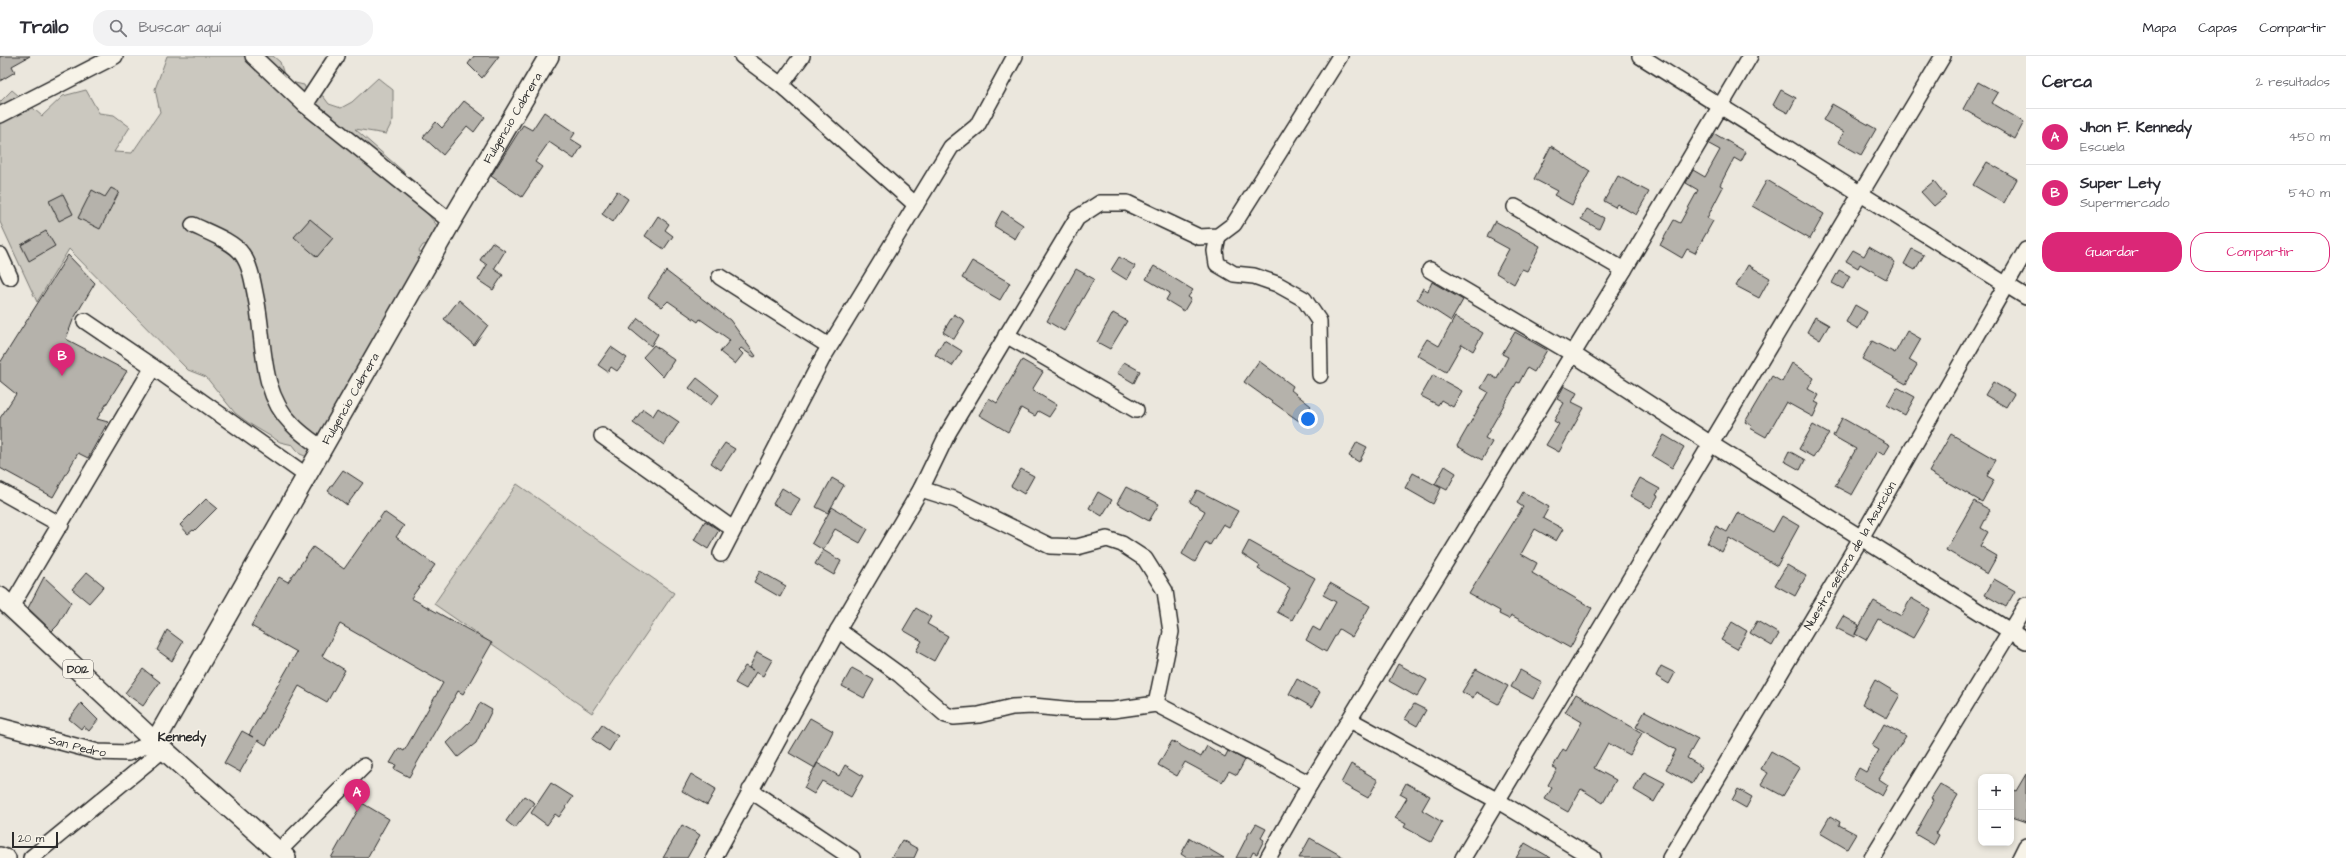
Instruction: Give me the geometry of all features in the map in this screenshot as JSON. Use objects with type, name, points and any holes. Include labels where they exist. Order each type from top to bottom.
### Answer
[{"type":"main road","name":"Fulgencio Cabrera","points":[[159,745],[307,476],[451,222],[549,56]]},
{"type":"main road","name":"D012","points":[[5,602],[159,745],[283,854]]},
{"type":"street","points":[[0,115],[115,56]]},
{"type":"street","points":[[253,56],[305,105],[451,222]]},
{"type":"street","points":[[305,105],[337,56]]},
{"type":"street","points":[[742,56],[781,85],[916,205]]},
{"type":"street","points":[[781,85],[802,56]]},
{"type":"street","points":[[721,554],[829,346],[951,147],[977,126],[1015,56]]},
{"type":"street","points":[[714,858],[838,630],[921,489],[948,433],[1077,218],[1100,203],[1127,203],[1199,237],[1218,236],[1234,224],[1340,56]]},
{"type":"street","points":[[1640,56],[2006,283],[2026,297]]},
{"type":"street","points":[[1268,858],[1310,784],[1624,270],[1750,56]]},
{"type":"street","points":[[1463,858],[1860,192],[1943,56]]},
{"type":"street","points":[[1515,207],[1624,270]]},
{"type":"street","points":[[193,225],[222,238],[242,254],[251,275],[259,314],[267,378],[276,403],[291,424],[323,449]]},
{"type":"street","points":[[1218,236],[1215,252],[1218,264],[1234,274],[1254,276],[1277,284],[1304,299],[1319,321],[1320,375]]},
{"type":"street","name":"Nuestra señora de la Asunción","points":[[1670,858],[1861,538],[2026,250]]},
{"type":"street","points":[[0,256],[10,277]]},
{"type":"street","points":[[1430,270],[1573,354],[1711,444],[2026,641]]},
{"type":"street","points":[[720,277],[829,346]]},
{"type":"street","points":[[85,322],[153,367],[307,476]]},
{"type":"street","points":[[1006,335],[1136,410]]},
{"type":"street","points":[[5,602],[61,525],[153,367]]},
{"type":"street","points":[[602,436],[733,529]]},
{"type":"street","points":[[921,489],[956,500],[1050,546],[1077,547],[1107,539],[1122,544],[1145,559],[1165,591],[1171,632],[1156,704]]},
{"type":"street","points":[[0,490],[61,525]]},
{"type":"street","points":[[1872,858],[2026,605]]},
{"type":"street","points":[[838,630],[900,675],[946,715],[954,717],[979,715],[1012,707],[1033,706],[1075,710],[1098,710],[1156,704],[1310,784]]},
{"type":"street","points":[[1350,720],[1498,801],[1593,858]]},
{"type":"street","name":"San Pedro","points":[[0,726],[98,752],[128,753],[159,745]]},
{"type":"street","points":[[30,858],[159,745]]},
{"type":"street","points":[[283,854],[364,766]]},
{"type":"street","points":[[750,790],[852,858]]},
{"type":"street","points":[[2020,858],[2026,846]]},
{"type":"street","points":[[0,855],[8,858]]},
{"type":"shaded area","points":[[167,56],[273,56],[280,62],[286,81],[304,85],[307,92],[323,96],[329,104],[341,108],[352,102],[378,78],[393,90],[393,120],[386,134],[355,129],[405,173],[404,192],[426,212],[440,229],[435,243],[423,245],[419,251],[433,271],[428,289],[418,298],[390,345],[381,366],[362,357],[359,366],[367,383],[366,393],[362,402],[355,407],[343,426],[342,436],[326,455],[310,458],[300,454],[293,445],[280,442],[235,413],[206,377],[188,370],[69,249],[37,302],[0,222],[0,102],[12,90],[42,116],[63,96],[86,90],[99,113],[114,115],[130,127],[114,152],[132,153],[160,112],[155,89]]},
{"type":"shaded area","points":[[517,484],[674,593],[592,713],[434,604]]},
{"type":"building","points":[[0,56],[30,56],[12,66],[15,72],[0,81]]},
{"type":"building","points":[[474,56],[499,56],[482,78],[468,64]]},
{"type":"building","points":[[1978,82],[1998,93],[1992,103],[2024,122],[2015,139],[1963,109]]},
{"type":"building","points":[[1781,90],[1796,98],[1788,113],[1773,105]]},
{"type":"building","points":[[464,101],[485,117],[474,132],[467,126],[443,155],[423,137],[436,122],[442,128]]},
{"type":"building","points":[[1832,104],[1876,129],[1861,155],[1838,142],[1844,132],[1823,120]]},
{"type":"building","points":[[544,112],[575,133],[571,139],[582,146],[574,159],[549,142],[535,162],[542,167],[522,197],[491,176],[523,125],[532,130]]},
{"type":"building","points":[[1715,134],[1746,152],[1741,162],[1734,158],[1720,185],[1723,187],[1707,218],[1713,221],[1695,253],[1687,249],[1682,258],[1660,245],[1674,220],[1680,223],[1698,190],[1686,183],[1693,170],[1705,177],[1720,150],[1709,144]]},
{"type":"building","points":[[1551,146],[1590,171],[1572,205],[1554,195],[1557,191],[1534,179]]},
{"type":"building","points":[[1987,162],[2017,179],[2004,203],[1973,185]]},
{"type":"building","points":[[1618,176],[1649,192],[1636,215],[1617,204],[1615,207],[1604,201]]},
{"type":"building","points":[[1767,180],[1824,214],[1810,239],[1752,206]]},
{"type":"building","points":[[1934,181],[1946,196],[1934,206],[1921,192]]},
{"type":"building","points":[[111,188],[119,192],[100,229],[78,218],[92,190],[105,197]]},
{"type":"building","points":[[617,191],[628,199],[613,222],[602,214]]},
{"type":"building","points":[[63,194],[73,214],[59,221],[49,201]]},
{"type":"building","points":[[1587,209],[1604,218],[1599,229],[1581,219]]},
{"type":"building","points":[[1002,211],[1023,225],[1015,239],[994,226]]},
{"type":"building","points":[[658,216],[669,224],[665,230],[673,236],[664,249],[645,236]]},
{"type":"building","points":[[310,219],[333,238],[317,257],[294,237]]},
{"type":"building","points":[[1495,221],[1540,246],[1527,271],[1522,269],[1514,284],[1496,273],[1509,249],[1487,237]]},
{"type":"building","points":[[46,231],[55,246],[29,261],[21,245]]},
{"type":"building","points":[[492,242],[505,251],[494,269],[503,275],[493,290],[478,280],[487,265],[480,260]]},
{"type":"building","points":[[1869,247],[1895,262],[1886,279],[1860,264],[1858,268],[1846,261],[1853,250],[1864,256]]},
{"type":"building","points":[[1912,249],[1924,255],[1915,270],[1904,264]]},
{"type":"building","points":[[68,255],[95,283],[73,320],[66,339],[127,371],[97,419],[108,422],[88,458],[78,453],[53,497],[0,468],[0,418],[16,394],[0,381],[0,363]]},
{"type":"building","points":[[1119,257],[1135,266],[1127,280],[1111,270]]},
{"type":"building","points":[[972,261],[1010,283],[1000,300],[962,278]]},
{"type":"building","points":[[1748,265],[1770,278],[1759,298],[1736,286]]},
{"type":"building","points":[[1154,266],[1193,290],[1188,297],[1191,299],[1184,311],[1166,300],[1170,293],[1146,279]]},
{"type":"building","points":[[1076,269],[1094,279],[1064,331],[1047,321]]},
{"type":"building","points":[[1839,270],[1850,276],[1843,289],[1832,283]]},
{"type":"building","points":[[666,271],[730,320],[756,356],[754,357],[741,348],[739,350],[743,354],[735,364],[720,352],[730,340],[700,319],[698,322],[668,301],[662,307],[648,297]]},
{"type":"building","points":[[1432,282],[1463,300],[1451,321],[1417,299],[1423,288],[1428,291]]},
{"type":"building","points":[[459,300],[488,325],[474,345],[444,319]]},
{"type":"building","points":[[1855,305],[1867,312],[1858,329],[1846,322]]},
{"type":"building","points":[[1113,313],[1127,321],[1110,349],[1097,342]]},
{"type":"building","points":[[954,314],[965,321],[954,339],[943,332]]},
{"type":"building","points":[[1455,317],[1483,333],[1473,351],[1462,344],[1446,372],[1417,355],[1427,339],[1439,346]]},
{"type":"building","points":[[1815,317],[1829,325],[1820,340],[1807,332]]},
{"type":"building","points":[[638,318],[658,334],[651,346],[630,329]]},
{"type":"building","points":[[1907,331],[1921,339],[1909,360],[1917,365],[1906,384],[1862,359],[1872,341],[1895,353]]},
{"type":"building","points":[[1515,332],[1547,350],[1534,372],[1527,368],[1519,383],[1517,382],[1485,438],[1492,442],[1482,460],[1457,446],[1488,392],[1481,388],[1489,374],[1497,379],[1508,357],[1502,354]]},
{"type":"building","points":[[944,340],[962,351],[952,366],[935,355]]},
{"type":"building","points":[[654,345],[674,360],[663,377],[643,357]]},
{"type":"building","points":[[611,347],[627,358],[617,371],[611,367],[608,372],[598,365]]},
{"type":"building","points":[[1022,360],[1043,372],[1032,390],[1057,405],[1049,417],[1038,411],[1035,416],[1021,408],[1008,432],[979,415],[989,398],[997,403]]},
{"type":"building","points":[[1259,361],[1293,386],[1291,390],[1311,406],[1299,421],[1244,382]]},
{"type":"building","points":[[1124,362],[1140,371],[1134,383],[1117,373]]},
{"type":"building","points":[[1792,363],[1814,378],[1808,389],[1819,395],[1815,402],[1819,404],[1813,417],[1786,402],[1766,437],[1750,428],[1752,426],[1745,422],[1772,376],[1782,382]]},
{"type":"building","points":[[1433,375],[1462,391],[1453,407],[1441,400],[1438,405],[1421,396]]},
{"type":"building","points":[[697,378],[719,395],[711,405],[689,388]]},
{"type":"building","points":[[1993,382],[2014,394],[2006,407],[1985,395]]},
{"type":"building","points":[[1564,386],[1577,393],[1572,402],[1584,408],[1559,452],[1546,445],[1559,424],[1554,421],[1564,403],[1557,399]]},
{"type":"building","points":[[1897,387],[1915,397],[1905,415],[1887,405]]},
{"type":"building","points":[[658,408],[679,422],[664,445],[633,423],[643,409],[653,416]]},
{"type":"building","points":[[1842,418],[1890,445],[1884,455],[1877,451],[1852,495],[1835,486],[1856,449],[1833,436]]},
{"type":"building","points":[[1813,425],[1829,434],[1813,457],[1799,449]]},
{"type":"building","points":[[1951,434],[1996,460],[1987,476],[1994,480],[1982,502],[1929,472]]},
{"type":"building","points":[[1664,435],[1684,447],[1672,468],[1652,456]]},
{"type":"building","points":[[1357,442],[1367,447],[1359,462],[1349,456]]},
{"type":"building","points":[[725,443],[735,449],[721,470],[711,463]]},
{"type":"building","points":[[1789,451],[1805,460],[1800,470],[1784,461]]},
{"type":"building","points":[[1445,466],[1456,473],[1447,490],[1435,484]]},
{"type":"building","points":[[1021,469],[1034,476],[1024,494],[1011,486]]},
{"type":"building","points":[[343,470],[363,483],[347,505],[328,491]]},
{"type":"building","points":[[1413,473],[1441,488],[1433,504],[1405,488]]},
{"type":"building","points":[[832,478],[844,485],[828,513],[816,507]]},
{"type":"building","points":[[1640,478],[1660,489],[1651,508],[1630,496]]},
{"type":"building","points":[[1126,487],[1159,504],[1149,521],[1117,503]]},
{"type":"building","points":[[782,488],[800,499],[791,514],[773,504]]},
{"type":"building","points":[[1197,490],[1238,511],[1229,527],[1223,524],[1210,545],[1206,542],[1195,562],[1182,554],[1205,511],[1190,502]]},
{"type":"building","points":[[1098,492],[1112,500],[1102,516],[1089,508]]},
{"type":"building","points":[[1523,492],[1549,507],[1543,518],[1563,529],[1556,541],[1535,529],[1521,554],[1537,563],[1532,573],[1592,608],[1570,648],[1511,615],[1509,619],[1499,614],[1500,611],[1469,594],[1523,507],[1517,503]]},
{"type":"building","points":[[206,499],[217,508],[194,531],[193,530],[188,534],[180,525]]},
{"type":"building","points":[[1974,501],[1990,510],[1981,528],[1988,532],[1980,546],[1997,556],[1987,574],[1946,550]]},
{"type":"building","points":[[832,507],[868,529],[860,543],[835,529],[823,550],[812,543]]},
{"type":"building","points":[[384,512],[404,526],[396,537],[435,565],[411,598],[492,643],[463,694],[458,691],[409,777],[394,769],[396,765],[390,763],[399,748],[404,751],[443,683],[340,624],[322,656],[345,670],[327,702],[299,686],[266,745],[258,740],[240,772],[224,763],[242,731],[249,735],[297,652],[251,626],[279,577],[288,582],[313,547],[344,569]]},
{"type":"building","points":[[1738,512],[1773,532],[1782,516],[1799,526],[1777,566],[1729,538],[1722,552],[1707,543],[1716,526],[1727,532]]},
{"type":"building","points":[[705,521],[719,530],[708,549],[694,540]]},
{"type":"building","points":[[1249,541],[1315,578],[1292,620],[1277,612],[1290,588],[1258,569],[1260,566],[1242,554]]},
{"type":"building","points":[[823,550],[841,561],[834,575],[815,564]]},
{"type":"building","points":[[1787,565],[1806,576],[1795,596],[1775,585]]},
{"type":"building","points":[[760,571],[786,586],[780,597],[754,582]]},
{"type":"building","points":[[87,572],[104,586],[89,603],[72,589]]},
{"type":"building","points":[[44,577],[71,602],[58,625],[52,631],[28,608]]},
{"type":"building","points":[[1994,579],[2015,591],[2006,607],[1985,595]]},
{"type":"building","points":[[1330,583],[1370,606],[1352,637],[1339,629],[1326,652],[1306,640],[1313,627],[1320,631],[1336,602],[1323,595]]},
{"type":"building","points":[[1911,598],[1930,609],[1913,638],[1878,619],[1866,640],[1855,634],[1874,601],[1901,616]]},
{"type":"building","points":[[916,608],[931,617],[927,624],[948,636],[934,661],[916,651],[922,641],[903,630]]},
{"type":"building","points":[[1843,616],[1859,625],[1854,637],[1836,628]]},
{"type":"building","points":[[1757,621],[1779,634],[1772,646],[1750,633]]},
{"type":"building","points":[[1732,622],[1747,631],[1737,649],[1721,640]]},
{"type":"building","points":[[167,630],[183,642],[172,661],[157,650]]},
{"type":"building","points":[[757,652],[772,660],[763,676],[756,672],[746,689],[735,683],[745,666],[749,668]]},
{"type":"building","points":[[1398,664],[1427,680],[1417,697],[1389,681]]},
{"type":"building","points":[[1661,666],[1675,673],[1669,684],[1656,676]]},
{"type":"building","points":[[852,668],[874,680],[864,698],[842,686]]},
{"type":"building","points":[[143,669],[160,682],[143,706],[125,693]]},
{"type":"building","points":[[1476,669],[1508,686],[1498,704],[1476,692],[1473,698],[1462,692]]},
{"type":"building","points":[[1520,670],[1542,682],[1533,699],[1511,687]]},
{"type":"building","points":[[1297,679],[1320,692],[1312,707],[1289,694]]},
{"type":"building","points":[[1875,680],[1900,695],[1887,718],[1862,704]]},
{"type":"building","points":[[1576,694],[1642,733],[1630,755],[1608,743],[1594,768],[1616,780],[1603,803],[1581,789],[1568,812],[1545,799],[1552,788],[1548,785],[1557,769],[1553,767],[1563,749],[1566,751],[1582,722],[1565,712]]},
{"type":"building","points":[[81,703],[98,720],[89,731],[83,726],[81,729],[69,719]]},
{"type":"building","points":[[480,703],[492,710],[476,743],[458,757],[447,743],[471,720]]},
{"type":"building","points":[[1414,704],[1426,710],[1417,726],[1405,719]]},
{"type":"building","points":[[1645,711],[1698,739],[1687,758],[1702,767],[1692,784],[1666,769],[1676,750],[1636,727]]},
{"type":"building","points":[[810,718],[833,731],[815,768],[789,753]]},
{"type":"building","points":[[1884,724],[1906,736],[1879,779],[1888,785],[1882,796],[1853,779],[1859,768],[1866,772],[1879,750],[1872,746]]},
{"type":"building","points":[[602,725],[618,736],[609,751],[592,739]]},
{"type":"building","points":[[1172,741],[1201,757],[1207,746],[1225,757],[1228,751],[1245,760],[1237,775],[1229,771],[1222,782],[1185,762],[1177,776],[1158,765]]},
{"type":"building","points":[[1771,751],[1800,768],[1783,796],[1761,784],[1768,773],[1761,769]]},
{"type":"building","points":[[817,763],[839,776],[845,765],[863,776],[851,797],[822,781],[814,794],[804,788]]},
{"type":"building","points":[[1351,764],[1378,780],[1368,798],[1341,783]]},
{"type":"building","points":[[1644,772],[1665,783],[1654,802],[1634,790]]},
{"type":"building","points":[[691,774],[716,789],[707,805],[682,791]]},
{"type":"building","points":[[2026,774],[2026,822],[2014,818],[2014,790],[2016,791]]},
{"type":"building","points":[[551,783],[573,797],[559,817],[555,814],[547,825],[531,813]]},
{"type":"building","points":[[1406,783],[1430,796],[1422,810],[1442,822],[1431,842],[1404,827],[1406,824],[1395,818],[1407,798],[1400,794]]},
{"type":"building","points":[[1940,784],[1958,795],[1936,833],[1939,835],[1934,845],[1915,834],[1934,800],[1931,798]]},
{"type":"building","points":[[1738,789],[1752,797],[1746,808],[1732,800]]},
{"type":"building","points":[[524,796],[535,803],[515,828],[506,821]]},
{"type":"building","points":[[362,803],[389,819],[367,858],[331,858]]},
{"type":"building","points":[[1830,816],[1840,822],[1839,825],[1856,834],[1847,849],[1820,833]]},
{"type":"building","points":[[1256,824],[1266,829],[1261,838],[1264,840],[1257,854],[1253,852],[1250,858],[1236,858],[1250,831],[1251,832]]},
{"type":"building","points":[[682,825],[700,835],[687,858],[663,858]]},
{"type":"building","points":[[1190,838],[1224,858],[1187,858],[1181,854]]},
{"type":"building","points":[[1310,838],[1345,858],[1299,858]]},
{"type":"building","points":[[902,840],[918,849],[914,858],[891,858]]},
{"type":"building","points":[[1525,843],[1551,858],[1516,858]]},
{"type":"place","name":"Super Lety","points":[[62,376]]},
{"type":"place","name":"Jhon F. Kennedy","points":[[357,812]]},
{"type":"district","name":"Kennedy","points":[[182,737]]}]
